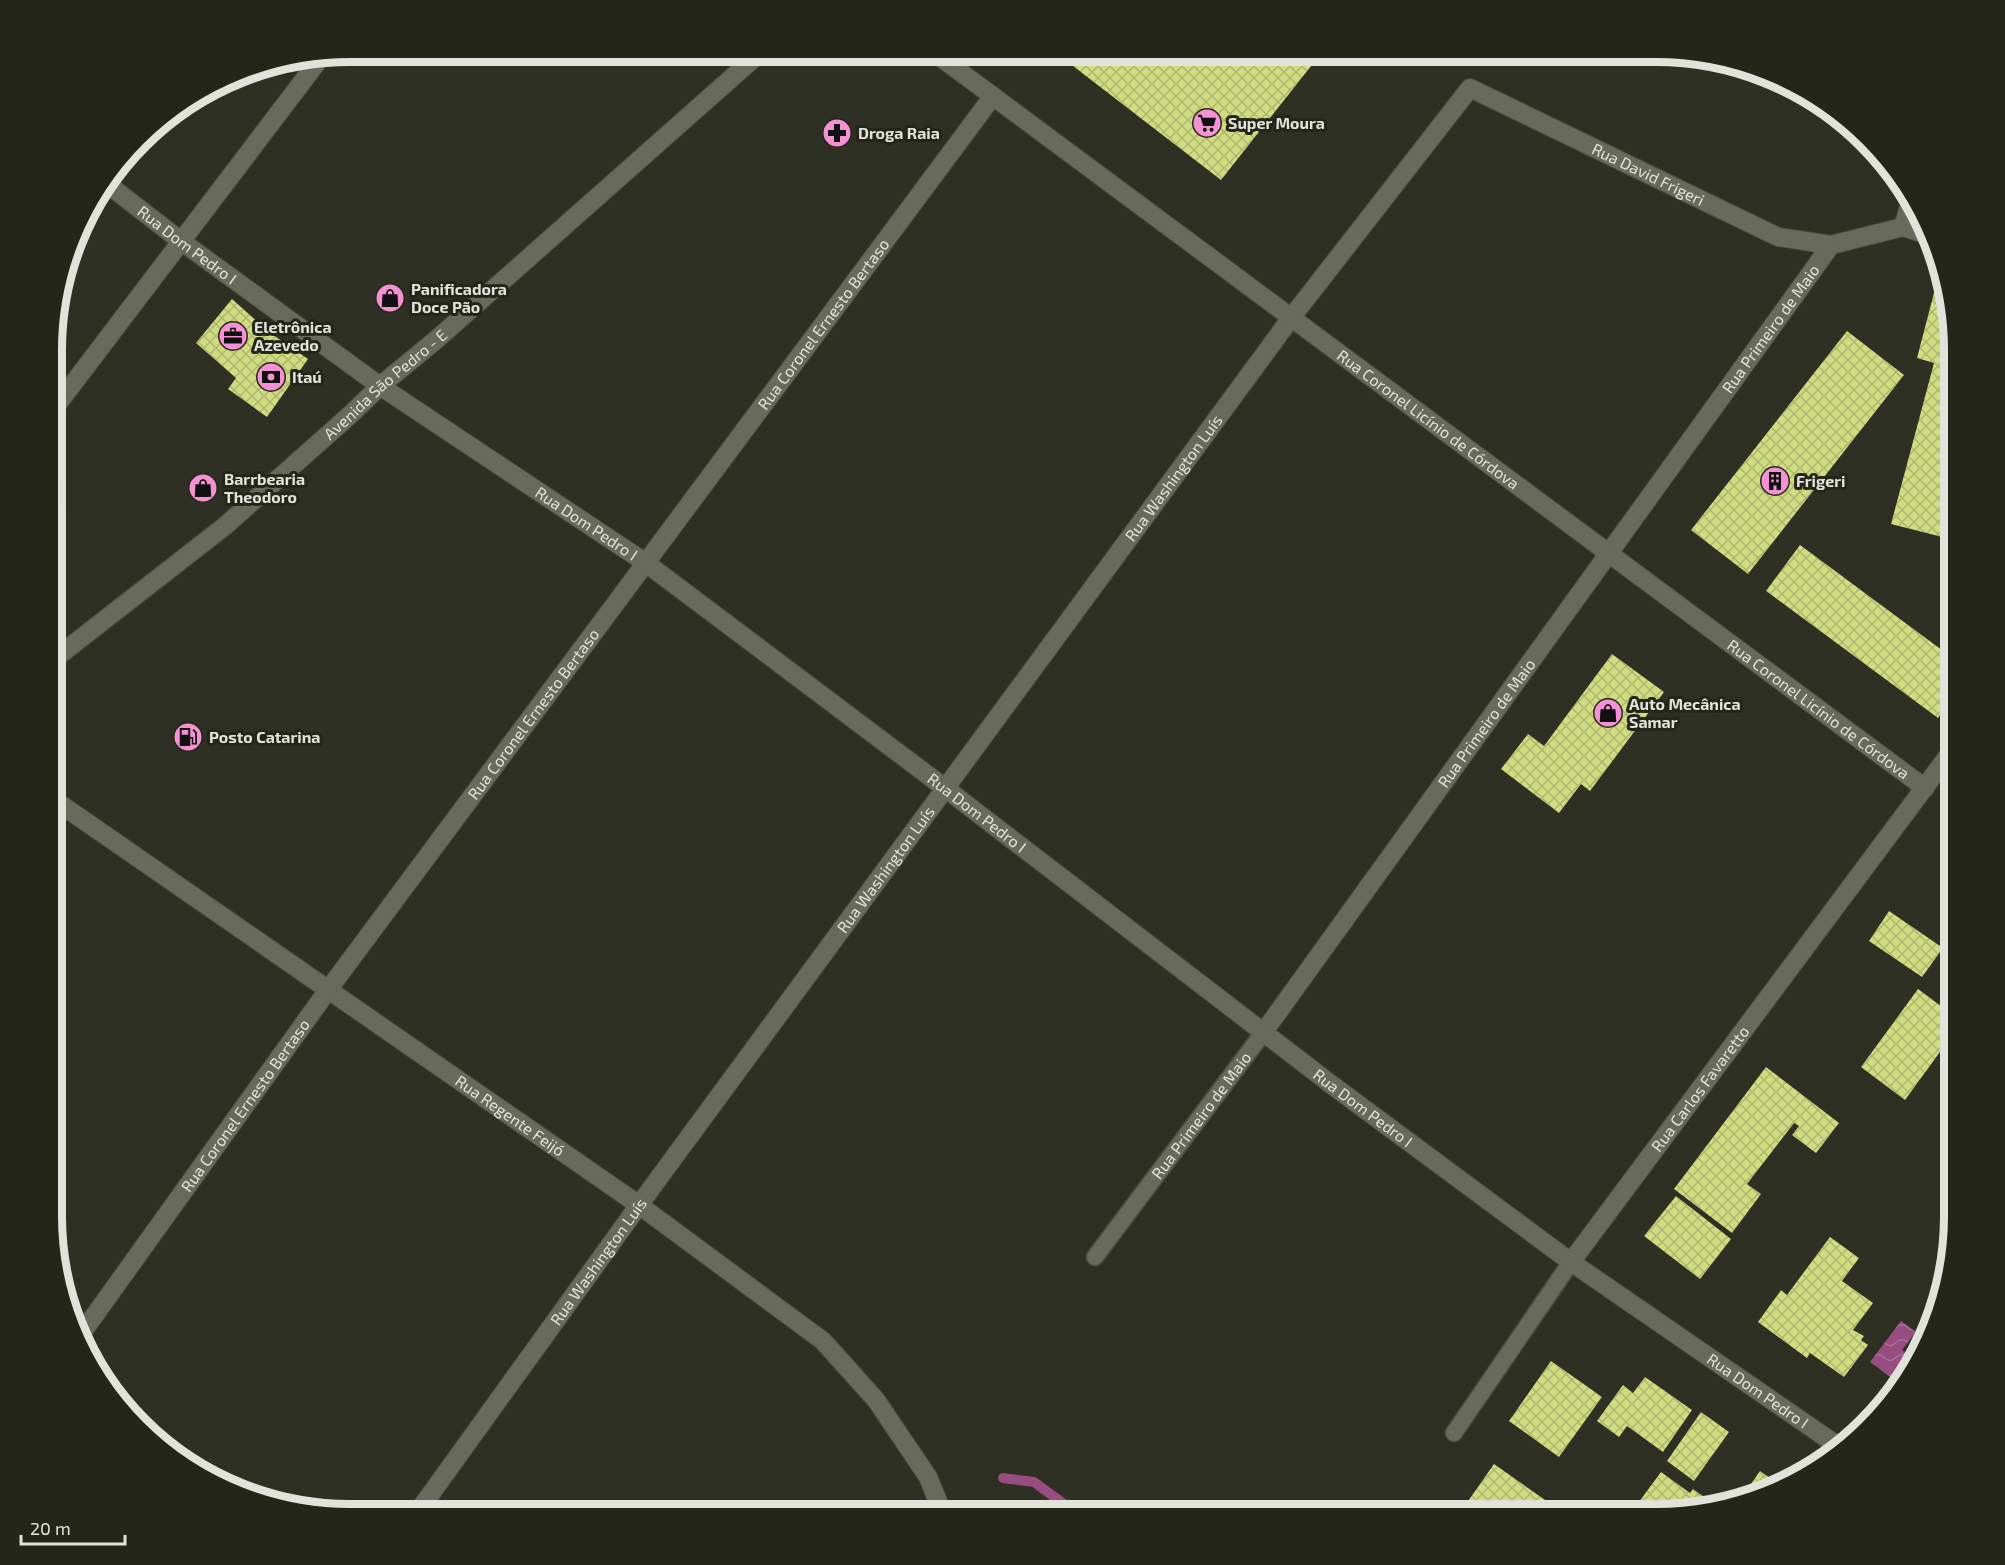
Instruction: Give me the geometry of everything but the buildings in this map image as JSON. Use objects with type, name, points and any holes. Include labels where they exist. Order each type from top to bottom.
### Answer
[{"type":"street","name":"Avenida São Pedro - E","points":[[62,653],[225,525],[750,62]]},
{"type":"street","name":"Rua Coronel Licínio de Córdova","points":[[947,62],[1925,788]]},
{"type":"street","points":[[62,398],[316,64]]},
{"type":"street","name":"Rua David Frigeri","points":[[1470,88],[1778,237],[1831,245]]},
{"type":"street","name":"Rua Washington Luís","points":[[423,1504],[639,1205],[1291,318],[1470,88]]},
{"type":"street","name":"Rua Coronel Ernesto Bertaso","points":[[85,1329],[328,990],[993,96]]},
{"type":"street","name":"Rua Dom Pedro I","points":[[112,187],[181,241],[380,386],[646,563],[945,788],[1263,1033],[1571,1262],[1833,1442]]},
{"type":"street","points":[[1903,227],[1908,211]]},
{"type":"street","points":[[1831,245],[1903,227],[1918,232]]},
{"type":"street","name":"Rua Primeiro de Maio","points":[[1263,1033],[1831,245]]},
{"type":"street","name":"Rua Carlos Favaretto","points":[[1571,1262],[1944,762]]},
{"type":"street","name":"Rua Regente Feijó","points":[[62,805],[639,1205],[823,1341],[876,1400],[928,1477],[939,1504]]},
{"type":"lane","name":"Rua Primeiro de Maio","points":[[1095,1257],[1263,1033]]},
{"type":"lane","name":"Rua Carlos Favaretto","points":[[1454,1433],[1571,1262]]},
{"type":"water","points":[[1901,1321],[1916,1332],[1902,1350],[1908,1354],[1893,1379],[1870,1362]]},
{"type":"waterway","points":[[1003,1478],[1034,1482],[1064,1504]]},
{"type":"place","name":"Super Moura","points":[[1207,123]]},
{"type":"place","name":"Droga Raia","points":[[837,133]]},
{"type":"place","name":"Panificadora Doce Pão","points":[[390,298]]},
{"type":"place","name":"Eletrônica Azevedo","points":[[233,336]]},
{"type":"place","name":"Itaú","points":[[271,377]]},
{"type":"place","name":"Frigeri","points":[[1775,481]]},
{"type":"place","name":"Barrbearia Theodoro","points":[[203,488]]},
{"type":"place","name":"Auto Mecânica Samar","points":[[1608,713]]},
{"type":"place","name":"Posto Catarina","points":[[188,737]]}]
